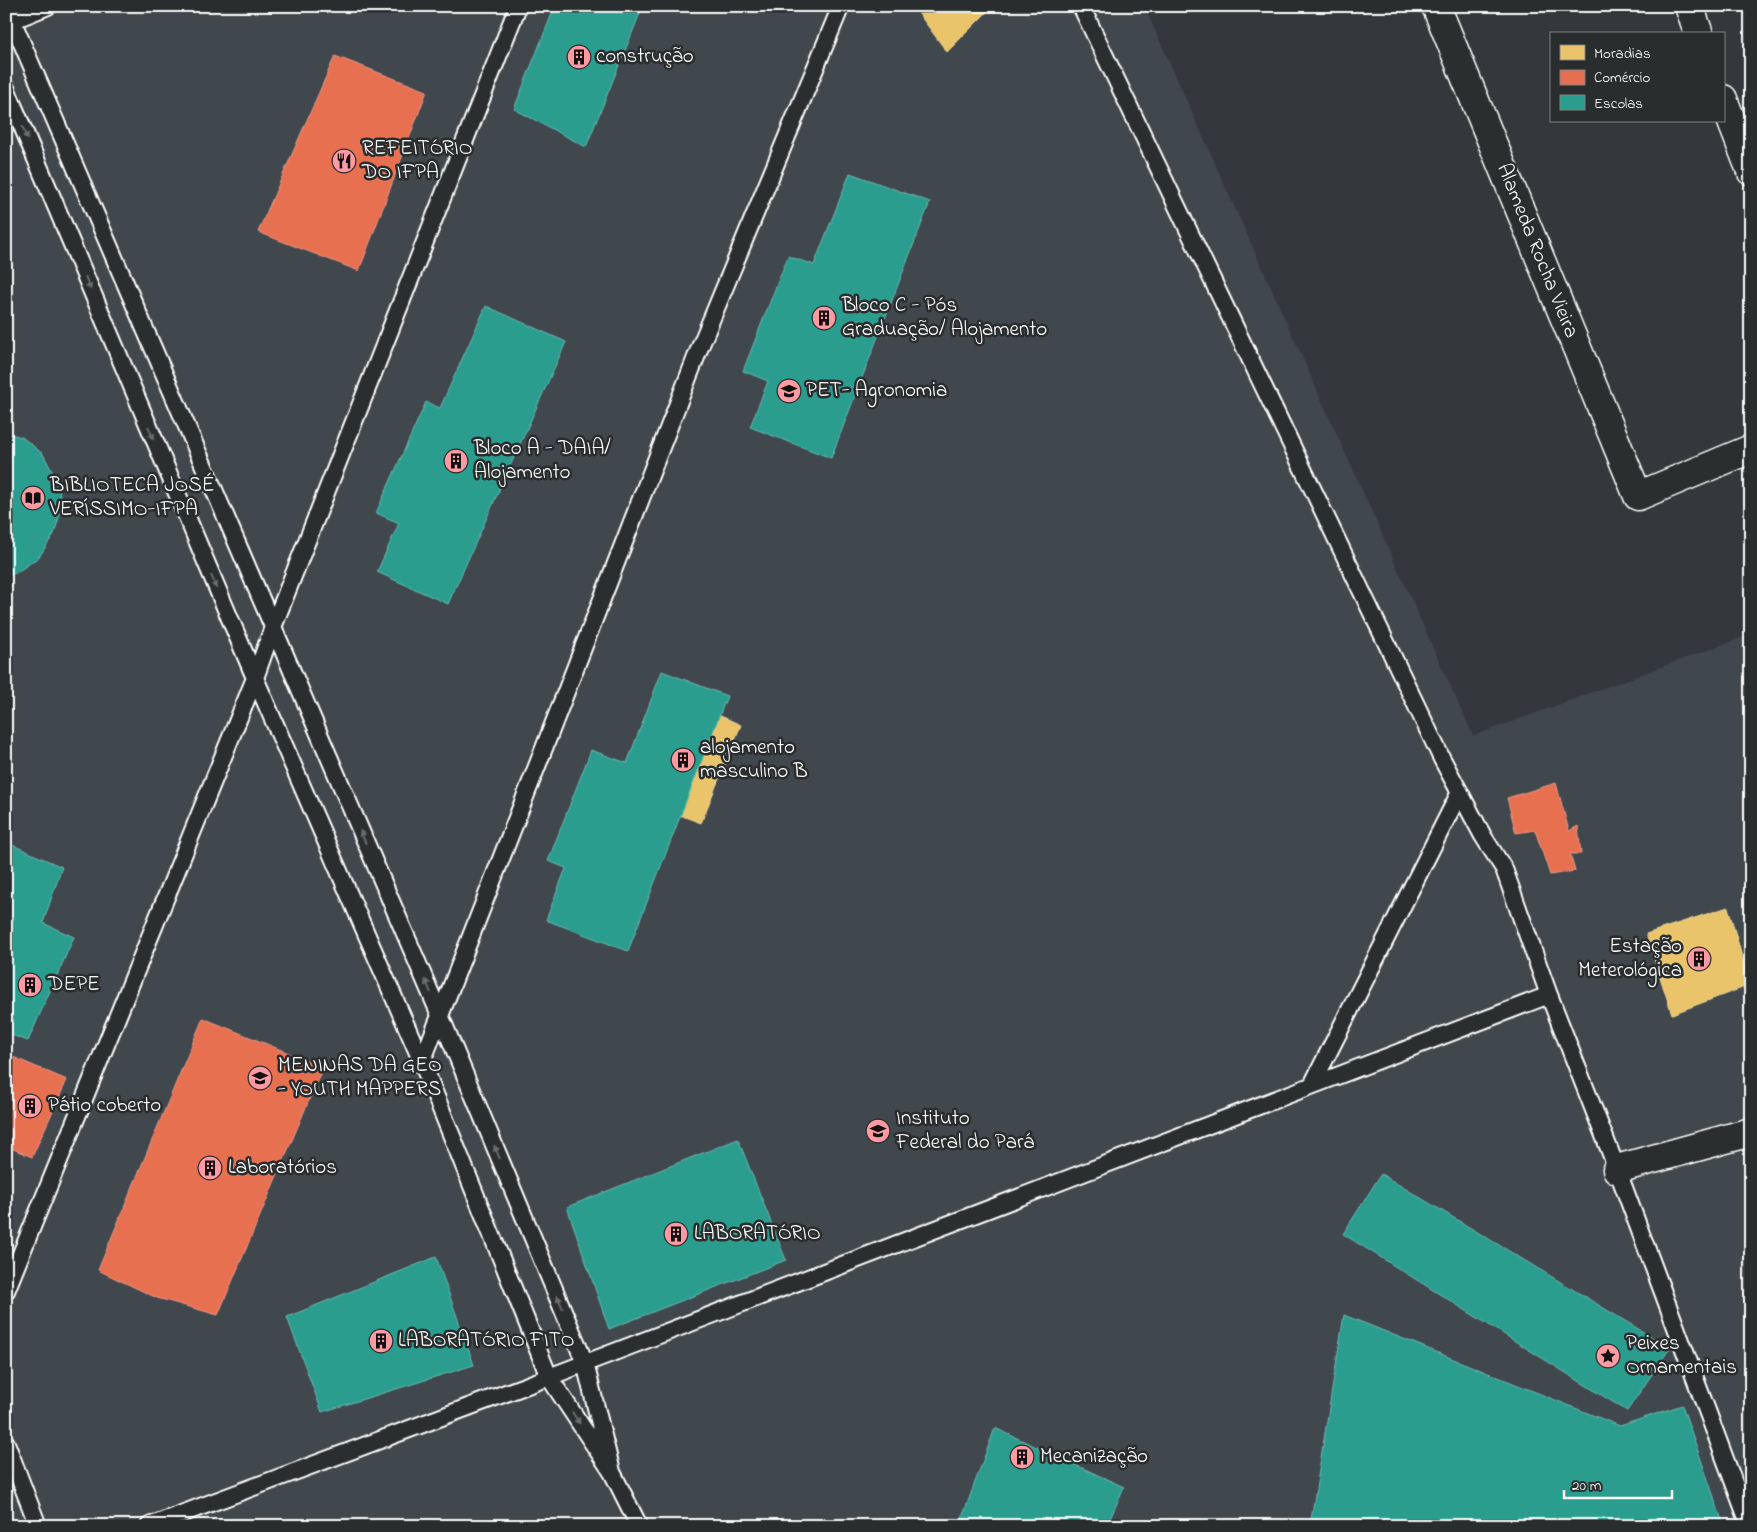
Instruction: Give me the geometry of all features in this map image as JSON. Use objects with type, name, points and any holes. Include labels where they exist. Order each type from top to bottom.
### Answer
[{"type":"street","name":"Alameda Rocha Vieira","points":[[1436,6],[1638,496],[1751,450]]},
{"type":"street","points":[[1689,6],[1698,32]]},
{"type":"street","points":[[1724,102],[1751,171]]},
{"type":"street","points":[[1616,1169],[1751,1132]]},
{"type":"lane","points":[[48,6],[8,17],[440,1015],[585,1363],[612,1472]]},
{"type":"lane","points":[[6,1291],[255,678],[273,627],[518,6]]},
{"type":"lane","points":[[422,1062],[700,346],[841,6]]},
{"type":"lane","points":[[1081,6],[1438,750],[1483,836],[1504,869],[1549,994],[1750,1526]]},
{"type":"lane","points":[[6,88],[255,678],[422,1062],[550,1377],[612,1472],[640,1526]]},
{"type":"lane","points":[[1312,1085],[1460,792]]},
{"type":"lane","points":[[149,1526],[550,1377],[1549,994]]},
{"type":"lane","points":[[6,1443],[38,1526]]},
{"type":"shaded area","name":"Instituto Federal do Pará","points":[[6,6],[1144,6],[1473,736],[1751,634],[1751,1526],[6,1526]]},
{"type":"building: Moradias","points":[[913,6],[993,6],[947,52]]},
{"type":"building: Moradias","name":"alojamento masculino B","points":[[666,692],[741,725],[701,823],[626,795]]},
{"type":"building: Moradias","name":"Estação Meterológica","points":[[1728,907],[1750,985],[1672,1014],[1646,934]]},
{"type":"building: Comércio","name":"REFEITÓRIO DO IFPA","points":[[335,56],[427,91],[359,271],[258,232]]},
{"type":"building: Comércio","points":[[1556,783],[1569,831],[1578,826],[1581,854],[1570,854],[1575,871],[1550,875],[1535,830],[1516,833],[1507,798]]},
{"type":"building: Comércio","name":"Laboratórios","points":[[203,1018],[323,1067],[218,1315],[157,1298],[98,1270]]},
{"type":"building: Comércio","name":"Pátio coberto","points":[[6,1054],[67,1080],[32,1157],[6,1146]]},
{"type":"building: Escolas","name":"construção","points":[[555,6],[643,6],[586,147],[514,109]]},
{"type":"building: Escolas","name":"Bloco C - Pós Graduação/ Alojamento","points":[[850,173],[930,202],[831,458],[750,427],[768,381],[743,371],[788,256],[814,265]]},
{"type":"building: Escolas","name":"Bloco A - DAIA/ Alojamento","points":[[486,306],[566,342],[448,604],[377,572],[399,523],[376,513],[426,402],[440,408]]},
{"type":"building: Escolas","name":"BIBLIOTECA JOSÉ VERÍSSIMO-IFPA","points":[[6,433],[22,437],[43,454],[59,484],[61,511],[54,534],[39,557],[16,573],[6,576]]},
{"type":"building: Escolas","points":[[662,671],[727,696],[628,951],[546,920],[566,868],[548,861],[591,750],[627,763]]},
{"type":"building: Escolas","name":"DEPE","points":[[6,842],[62,867],[43,923],[74,937],[28,1041],[6,1033]]},
{"type":"building: Escolas","name":"LABORATÓRIO","points":[[738,1139],[786,1260],[609,1329],[567,1207]]},
{"type":"building: Escolas","points":[[1381,1174],[1670,1348],[1627,1411],[1343,1234]]},
{"type":"building: Escolas","name":"LABORATÓRIO FITO","points":[[436,1257],[474,1365],[322,1412],[287,1317]]},
{"type":"building: Escolas","points":[[1344,1315],[1620,1426],[1682,1405],[1724,1526],[1310,1526]]},
{"type":"building: Escolas","name":"Mecanização","points":[[995,1428],[1124,1487],[1107,1526],[959,1526]]},
{"type":"place","name":"construção","points":[[579,57]]},
{"type":"place","name":"REFEITÓRIO DO IFPA","points":[[344,161]]},
{"type":"place","name":"Bloco C - Pós Graduação/ Alojamento","points":[[824,318]]},
{"type":"place","name":"PET- Agronomia","points":[[789,391]]},
{"type":"place","name":"Bloco A - DAIA/ Alojamento","points":[[456,461]]},
{"type":"place","name":"BIBLIOTECA JOSÉ VERÍSSIMO-IFPA","points":[[33,498]]},
{"type":"place","name":"alojamento masculino B","points":[[683,760]]},
{"type":"place","name":"Estação Meterológica","points":[[1699,959]]},
{"type":"place","name":"DEPE","points":[[30,985]]},
{"type":"place","name":"MENINAS DA GEO - YOUTH MAPPERS","points":[[260,1078]]},
{"type":"place","name":"Pátio coberto","points":[[30,1106]]},
{"type":"place","name":"Instituto Federal do Pará","points":[[878,1131]]},
{"type":"place","name":"Laboratórios","points":[[210,1168]]},
{"type":"place","name":"LABORATÓRIO","points":[[676,1234]]},
{"type":"place","name":"LABORATÓRIO FITO","points":[[381,1341]]},
{"type":"place","name":"Peixes Ornamentais","points":[[1608,1356]]},
{"type":"place","name":"Mecanização","points":[[1022,1457]]}]
